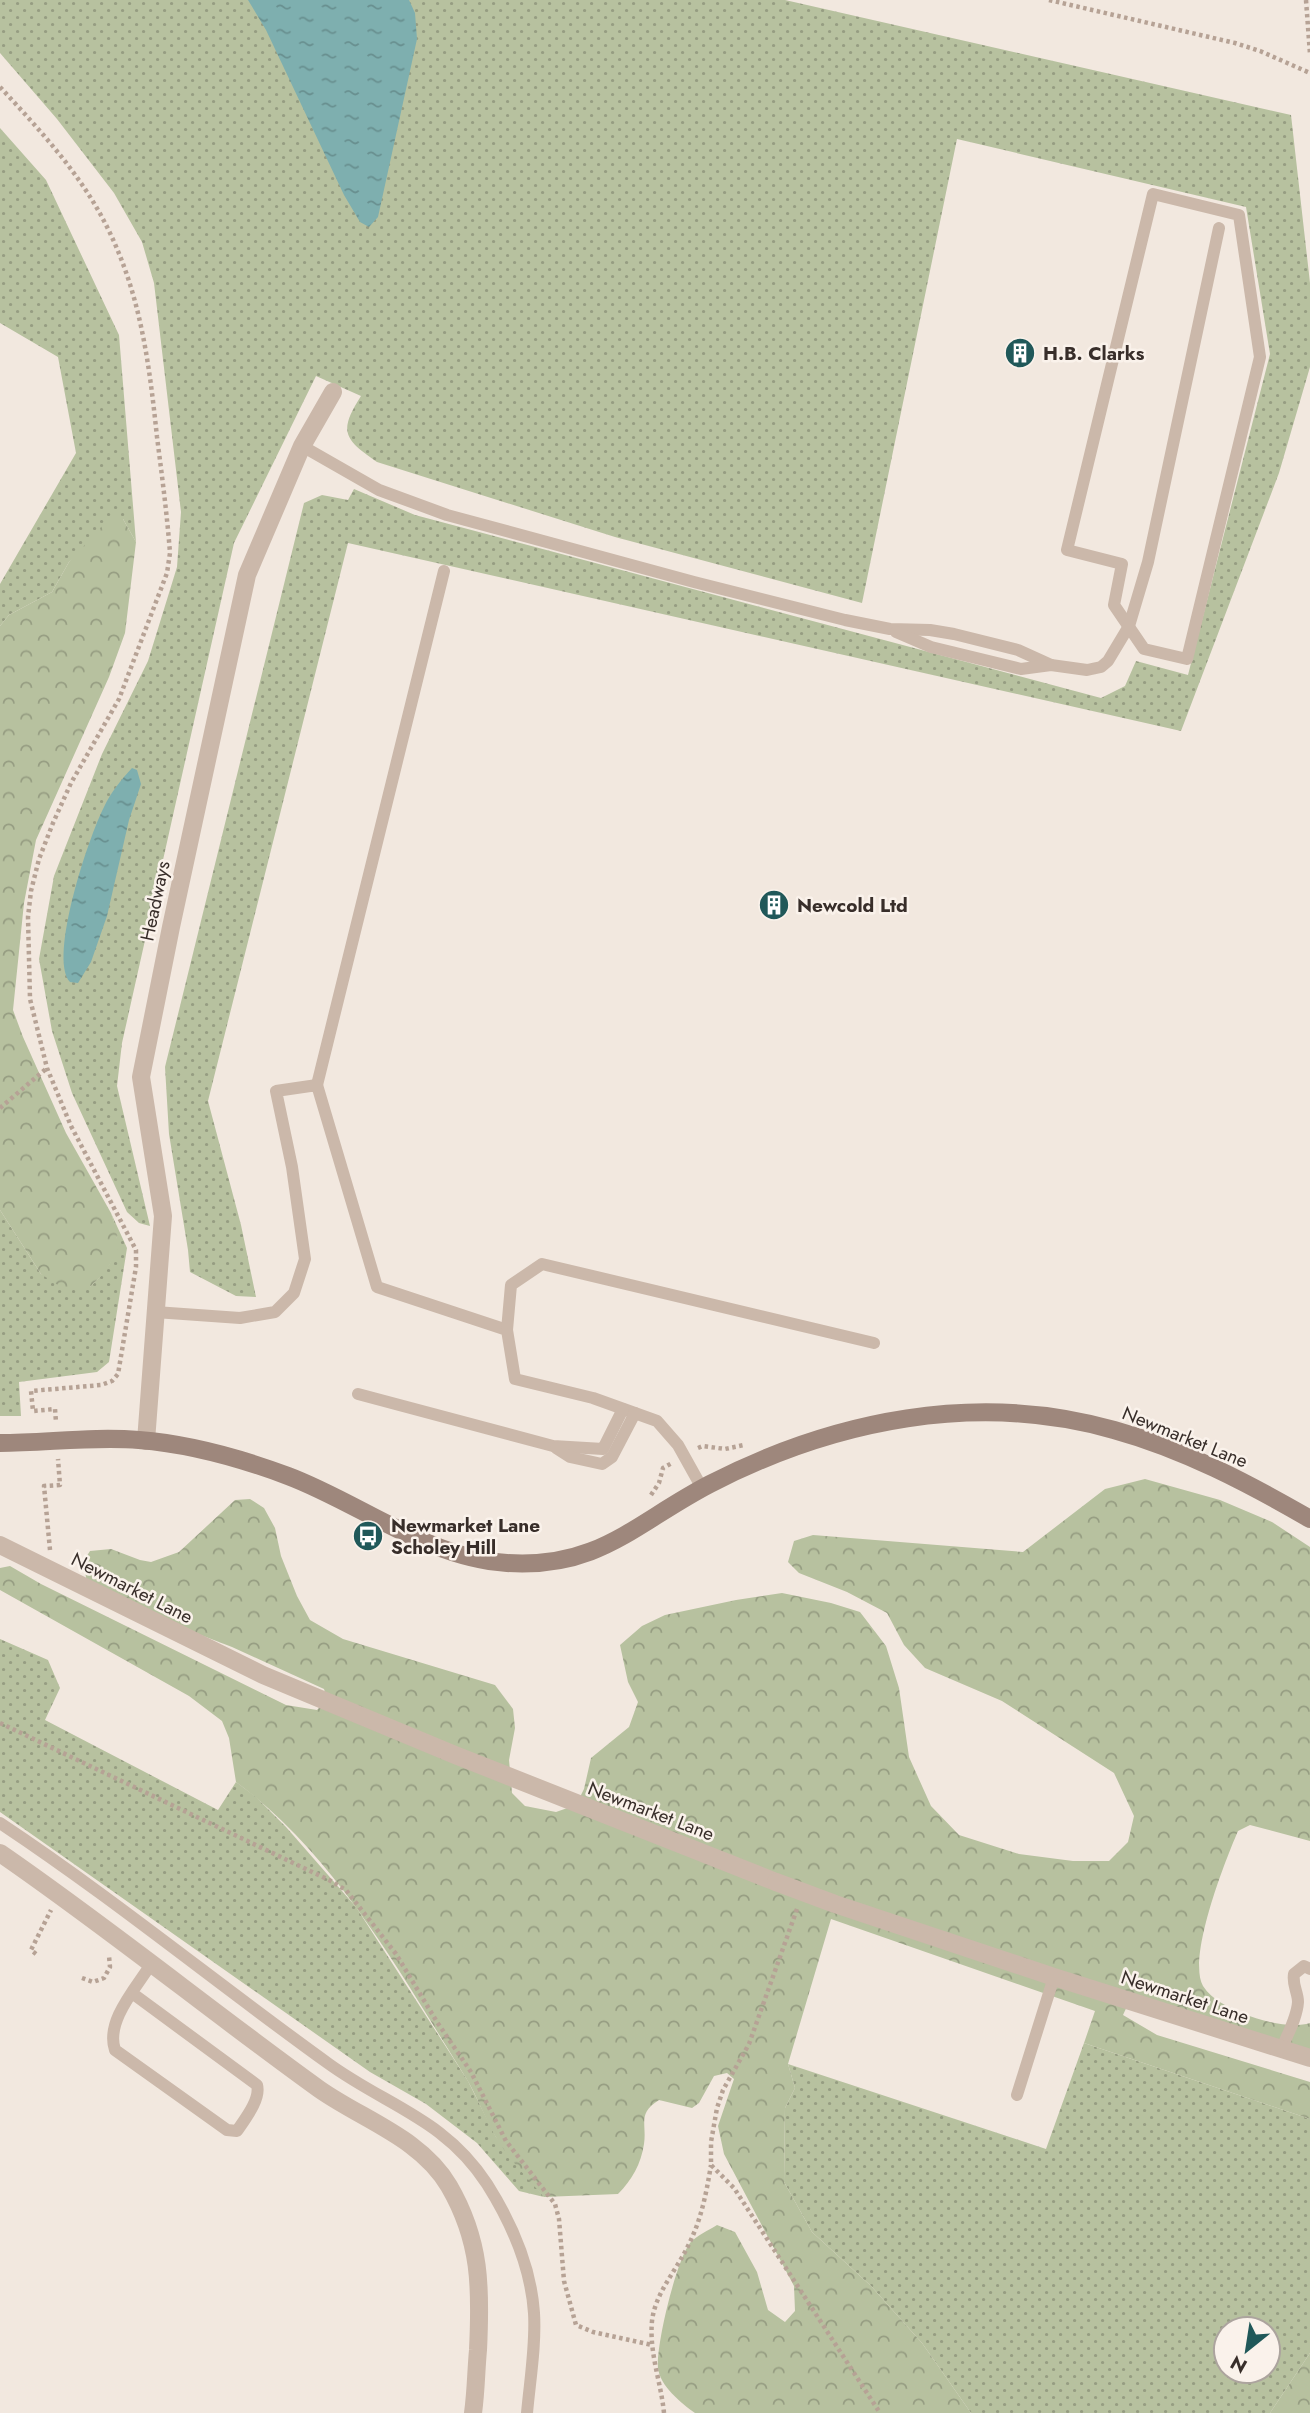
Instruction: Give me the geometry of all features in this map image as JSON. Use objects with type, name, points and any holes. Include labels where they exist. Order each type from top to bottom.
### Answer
[{"type":"main road","name":"Newmarket Lane","points":[[0,1443],[100,1439],[146,1441],[211,1452],[257,1464],[320,1490],[422,1540],[478,1559],[505,1563],[544,1562],[572,1558],[594,1551],[620,1539],[702,1488],[805,1442],[843,1431],[928,1415],[965,1412],[1010,1412],[1112,1429],[1155,1443],[1264,1492],[1310,1519]]},
{"type":"street","name":"Headways","points":[[146,1441],[163,1216],[141,1077],[173,913],[247,575],[302,446],[333,392]]},
{"type":"street","name":"Newmarket Lane","points":[[0,1545],[223,1657],[551,1794],[803,1892],[1054,1977],[1310,2058]]},
{"type":"street","points":[[0,1853],[322,2091],[416,2149],[447,2183],[467,2222],[478,2266],[480,2317],[474,2413]]},
{"type":"lane","points":[[1153,194],[1239,215],[1260,356],[1187,659],[1144,649],[1129,626],[1114,605],[1122,564],[1067,550],[1153,194]]},
{"type":"lane","points":[[302,446],[379,490],[447,514],[694,582],[890,629],[931,647],[1000,665],[1021,669],[1051,665],[1087,670],[1101,667],[1120,644],[1129,626],[1148,562],[1219,228]]},
{"type":"lane","points":[[444,571],[317,1085],[377,1287],[507,1330]]},
{"type":"lane","points":[[890,629],[954,634],[1018,650],[1051,665]]},
{"type":"lane","points":[[155,1312],[240,1318],[275,1312],[294,1293],[305,1259],[292,1167],[276,1091],[317,1085]]},
{"type":"lane","points":[[702,1488],[678,1445],[657,1421],[593,1398],[515,1379],[507,1330],[511,1285],[542,1264],[874,1343]]},
{"type":"lane","points":[[358,1394],[553,1446],[603,1449],[629,1411]]},
{"type":"lane","points":[[0,1823],[56,1861],[331,2066],[433,2126],[470,2162],[503,2211],[531,2291],[534,2330],[527,2413]]},
{"type":"lane","points":[[132,1993],[257,2085],[259,2091],[256,2099],[236,2131],[227,2130],[114,2050],[114,2031],[121,2013],[132,1993],[151,1964]]},
{"type":"lane","points":[[1281,2050],[1304,1995],[1293,1988],[1294,1974],[1304,1966],[1310,1969]]},
{"type":"lane","points":[[1017,2095],[1054,1977]]},
{"type":"path","points":[[1049,0],[1235,43],[1261,51],[1310,73]]},
{"type":"path","points":[[1306,0],[1310,54]]},
{"type":"path","points":[[0,87],[77,177],[103,219],[121,256],[134,292],[153,399],[170,553],[167,573],[124,688],[71,783],[39,859],[31,891],[28,918],[30,999],[47,1068],[71,1126],[136,1250],[122,1355],[114,1379],[101,1385],[31,1391],[33,1411],[55,1409],[54,1422],[67,1422]]},
{"type":"path","points":[[0,1108],[47,1068]]},
{"type":"path","points":[[645,1501],[653,1494],[663,1468],[684,1456],[703,1446],[725,1449],[756,1441]]},
{"type":"path","points":[[52,1572],[44,1486],[60,1485],[58,1459]]},
{"type":"path","points":[[0,1723],[346,1890],[396,1954],[436,2022],[471,2072],[506,2141],[555,2204],[559,2219],[564,2281],[576,2325],[593,2332],[652,2346]]},
{"type":"path","points":[[663,2413],[652,2346],[653,2319],[660,2296],[698,2224],[711,2165],[711,2142],[717,2108],[723,2090],[749,2044],[803,1892]]},
{"type":"path","points":[[41,1903],[61,1917]]},
{"type":"path","points":[[36,1954],[31,1950],[51,1910]]},
{"type":"path","points":[[82,1978],[93,1982],[104,1978],[111,1961],[106,1951]]},
{"type":"path","points":[[711,2165],[734,2188],[880,2413]]},
{"type":"green space","points":[[0,0],[785,0],[1291,115],[1310,283],[1310,367],[1279,473],[1181,731],[348,543],[208,1101],[241,1225],[256,1297],[236,1296],[190,1272],[169,1134],[165,1067],[304,503],[322,495],[348,500],[354,489],[415,515],[1101,698],[1125,686],[1136,661],[1188,675],[1270,354],[1246,207],[957,139],[862,603],[615,537],[377,462],[357,447],[348,434],[349,418],[361,396],[316,376],[234,543],[122,1043],[117,1086],[150,1226],[139,1223],[127,1212],[72,1093],[52,1031],[39,959],[54,876],[102,754],[148,661],[177,567],[181,512],[154,283],[142,242],[114,193],[57,119],[0,53]]},
{"type":"green space","points":[[0,128],[46,180],[119,335],[136,542],[123,519],[69,562],[52,592],[9,615],[0,626],[0,584],[76,453],[58,357],[0,323]]},
{"type":"green space","points":[[113,514],[123,519],[136,542],[125,633],[109,677],[36,840],[24,903],[13,1010],[66,1133],[111,1213],[116,1228],[118,1251],[105,1272],[90,1287],[64,1289],[41,1274],[0,1210],[0,626],[9,615],[52,592],[69,562]]},
{"type":"green space","points":[[0,1210],[41,1274],[90,1287],[106,1270],[114,1254],[116,1236],[111,1213],[127,1248],[109,1362],[97,1372],[19,1382],[21,1416],[0,1416]]},
{"type":"green space","points":[[1145,1479],[1220,1500],[1272,1522],[1310,1547],[1310,1841],[1250,1825],[1238,1831],[1210,1909],[1200,1954],[1199,1973],[1203,1986],[1211,1996],[1242,2013],[1276,2023],[1310,2023],[1310,2054],[1129,2002],[1123,2015],[1157,2035],[1310,2082],[1310,2119],[1084,2043],[1095,2011],[831,1919],[788,2064],[795,2088],[785,2108],[784,2182],[812,2232],[871,2286],[922,2343],[971,2413],[695,2413],[684,2404],[663,2381],[658,2368],[658,2357],[673,2284],[693,2240],[717,2225],[735,2232],[757,2272],[768,2310],[785,2322],[795,2311],[794,2286],[724,2154],[718,2126],[734,2079],[727,2073],[714,2076],[699,2103],[692,2108],[659,2100],[652,2105],[644,2119],[644,2144],[638,2165],[618,2194],[544,2197],[499,2143],[466,2078],[391,1958],[336,1881],[272,1812],[236,1782],[229,1738],[222,1721],[189,1696],[0,1590],[0,1568],[10,1566],[41,1584],[286,1705],[317,1710],[327,1699],[324,1689],[232,1647],[104,1598],[88,1587],[83,1562],[90,1551],[111,1549],[151,1562],[179,1552],[235,1500],[250,1499],[264,1508],[275,1528],[281,1556],[310,1620],[343,1639],[495,1685],[513,1709],[515,1728],[509,1760],[512,1793],[525,1806],[556,1812],[576,1805],[584,1789],[591,1758],[629,1727],[638,1702],[628,1682],[620,1645],[642,1626],[665,1615],[782,1593],[831,1603],[860,1612],[886,1646],[899,1688],[909,1757],[931,1806],[959,1835],[1019,1854],[1073,1861],[1109,1861],[1128,1842],[1134,1816],[1114,1773],[1002,1701],[925,1668],[904,1645],[887,1613],[847,1592],[799,1573],[788,1562],[794,1541],[813,1535],[1023,1552],[1105,1489]]},
{"type":"green space","points":[[0,1639],[48,1660],[60,1688],[45,1720],[218,1810],[236,1782],[256,1797],[286,1827],[356,1907],[468,2081],[496,2137],[544,2197],[519,2191],[477,2143],[426,2104],[370,2072],[0,1812]]},
{"type":"green space","points":[[1084,2043],[1310,2119],[1310,2353],[1270,2413],[971,2413],[922,2343],[871,2286],[812,2232],[784,2182],[785,2108],[795,2088],[788,2064],[1046,2149]]},
{"type":"green space","points":[[1310,2353],[1310,2413],[1270,2413]]},
{"type":"water","points":[[248,0],[409,0],[415,13],[417,39],[378,217],[369,227],[360,222],[344,195],[266,30]]},
{"type":"water","points":[[132,768],[137,770],[141,784],[129,820],[107,916],[91,962],[78,983],[70,982],[65,969],[64,949],[73,896],[97,822],[116,786]]},
{"type":"place","name":"H.B. Clarks","points":[[1020,353]]},
{"type":"place","name":"Newcold Ltd","points":[[774,905]]},
{"type":"place","name":"Newmarket Lane Scholey Hill","points":[[368,1536]]}]
